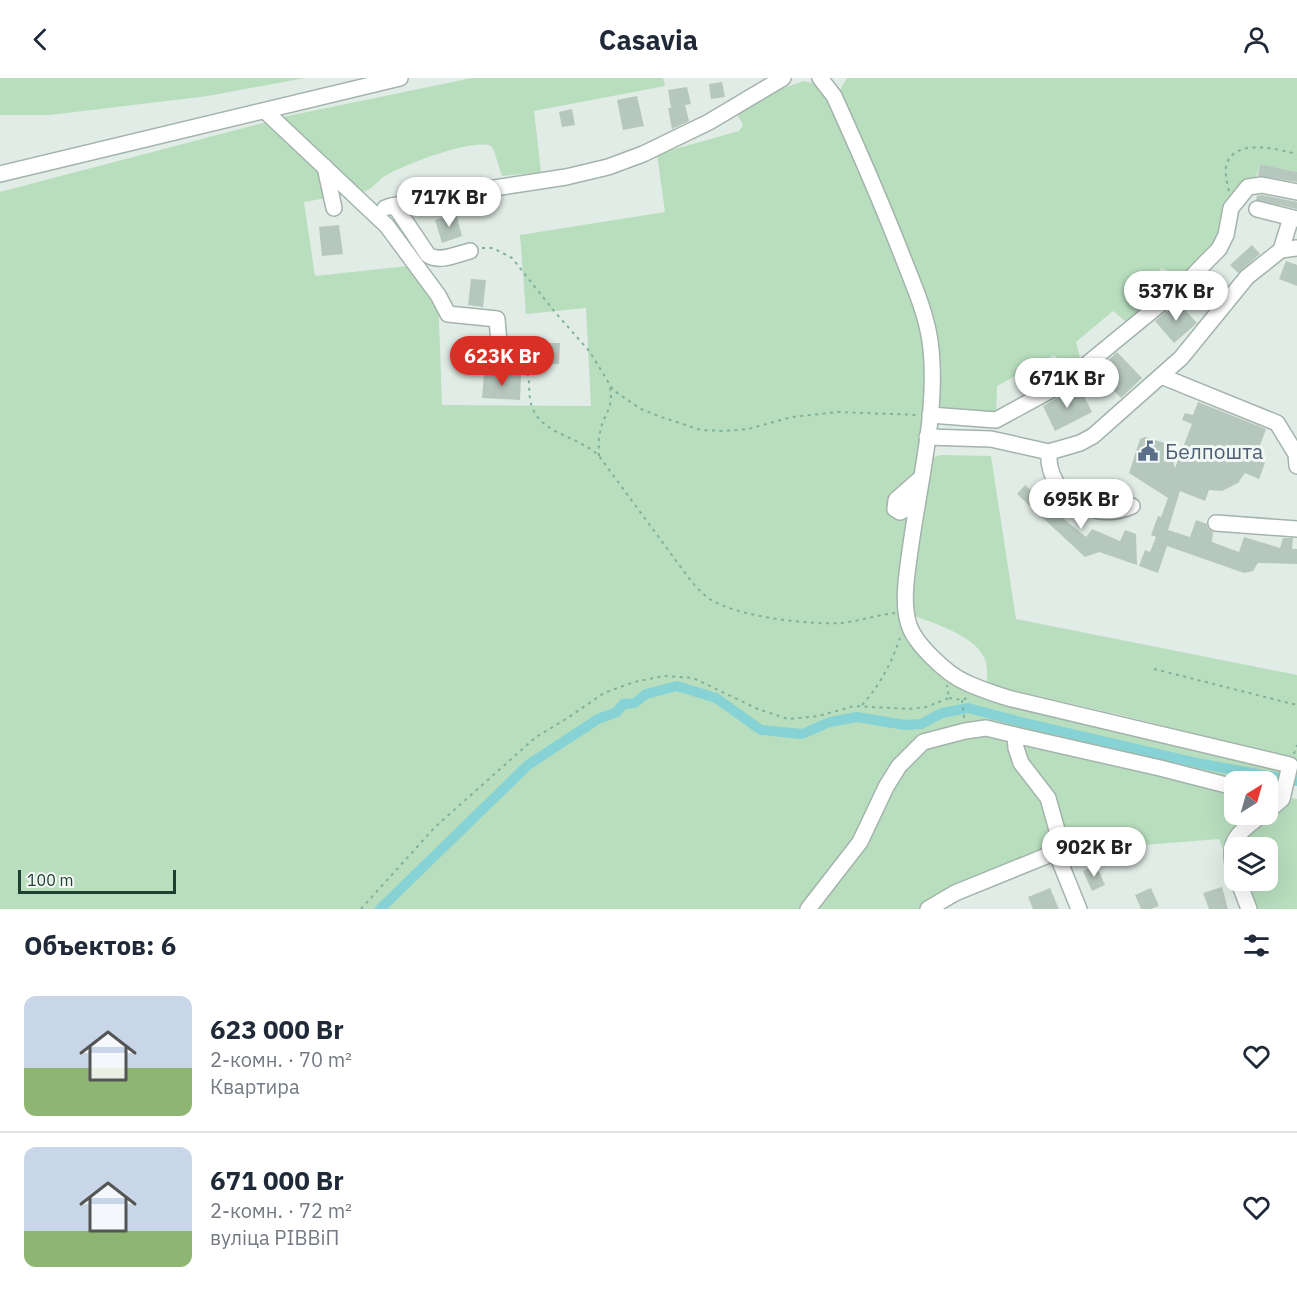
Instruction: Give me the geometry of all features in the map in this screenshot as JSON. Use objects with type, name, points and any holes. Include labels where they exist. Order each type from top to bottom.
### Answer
[{"type":"street","points":[[0,174],[400,78]]},
{"type":"street","points":[[376,215],[391,206],[566,177],[608,167],[643,154],[709,122],[783,78]]},
{"type":"street","points":[[820,78],[834,96],[889,222],[920,301],[930,340],[930,415],[907,577],[906,614],[914,634],[926,651],[963,681],[1008,698],[1290,765],[1278,791]]},
{"type":"street","points":[[265,111],[387,226],[438,295],[448,314],[496,319],[501,368]]},
{"type":"street","points":[[325,167],[334,208]]},
{"type":"street","points":[[930,415],[996,420],[1064,383],[1194,275],[1222,243],[1226,235],[1231,208],[1251,185],[1262,184],[1297,192]]},
{"type":"street","points":[[391,206],[397,209],[432,258],[441,258],[470,250]]},
{"type":"street","points":[[927,437],[991,439],[1049,452],[1070,447],[1093,436],[1181,358],[1247,277],[1281,250],[1294,219],[1257,209]]},
{"type":"street","points":[[1281,250],[1297,248]]},
{"type":"street","points":[[1161,376],[1277,423],[1296,454],[1297,466]]},
{"type":"street","points":[[1049,452],[1049,470],[1053,478],[1065,495],[1075,503],[1100,510],[1122,510],[1132,506]]},
{"type":"street","points":[[1216,523],[1297,530]]},
{"type":"street","points":[[808,909],[860,842],[886,787],[899,766],[923,742],[986,728],[1224,784]]},
{"type":"street","points":[[1015,735],[1021,763],[1048,798],[1057,830],[1056,852],[1079,909]]},
{"type":"street","points":[[1236,837],[1250,825]]},
{"type":"street","points":[[928,909],[955,893],[1056,852]]},
{"type":"street","points":[[1242,891],[1249,909]]},
{"type":"path","points":[[1231,208],[1226,166],[1238,150],[1250,147],[1297,154]]},
{"type":"path","points":[[470,250],[493,248],[512,258],[590,352],[613,390],[641,409],[686,426],[714,431],[740,431],[792,417],[838,412],[930,415]]},
{"type":"path","points":[[501,368],[524,369],[528,372],[528,393],[538,418],[556,432],[591,448],[600,456],[697,589],[717,603],[749,614],[804,622],[839,623],[866,620],[894,613],[906,614],[890,665],[878,687],[862,705]]},
{"type":"path","points":[[600,456],[600,432],[610,410],[611,398],[606,378]]},
{"type":"path","points":[[361,909],[435,827],[536,736],[604,693],[664,676],[693,678],[758,709],[788,719],[818,716],[862,705],[909,709],[926,706],[949,698],[946,669]]},
{"type":"path","points":[[1154,669],[1297,705]]},
{"type":"path","points":[[962,700],[964,724]]},
{"type":"green space","points":[[0,78],[305,78],[208,96],[50,115],[0,115]]},
{"type":"green space","points":[[472,78],[663,78],[665,86],[534,111],[541,172],[502,176],[491,146],[469,146],[438,154],[407,166],[385,176],[368,190],[359,193],[278,118]]},
{"type":"green space","points":[[847,78],[1297,78],[1297,172],[1260,164],[1239,210],[1185,280],[1162,268],[1134,293],[1142,316],[1130,325],[1113,311],[1076,342],[1082,365],[1073,372],[1054,355],[997,386],[996,417],[936,413],[938,364],[840,93]]},
{"type":"green space","points":[[804,81],[817,84],[828,98],[884,224],[915,302],[925,343],[924,411],[914,478],[890,501],[890,510],[896,515],[907,513],[911,508],[902,563],[899,613],[910,636],[923,653],[960,684],[981,693],[1033,709],[1283,767],[1278,791],[1278,771],[1224,771],[1224,782],[986,726],[964,729],[920,742],[986,728],[1014,736],[1018,756],[1049,802],[1057,835],[1054,809],[1048,797],[1024,763],[1016,737],[1160,769],[1224,786],[1224,825],[1278,825],[1278,799],[1285,801],[1286,797],[1297,799],[1297,909],[1249,909],[1241,891],[1278,891],[1278,837],[1224,837],[1224,851],[1219,839],[1056,852],[955,893],[928,909],[0,909],[0,192],[263,123],[271,123],[322,170],[327,198],[304,202],[315,276],[417,265],[438,295],[442,405],[591,406],[586,308],[526,314],[520,235],[665,212],[657,154],[739,131],[743,125],[732,105]]},
{"type":"green space","points":[[941,455],[991,456],[1016,619],[1297,675],[1297,760],[987,684],[986,663],[979,649],[962,636],[912,615],[912,577],[932,458]]},
{"type":"building","points":[[722,82],[725,97],[711,99],[709,84]]},
{"type":"building","points":[[687,87],[691,104],[685,105],[689,121],[672,129],[668,108],[671,108],[668,90]]},
{"type":"building","points":[[637,96],[644,126],[623,130],[617,100]]},
{"type":"building","points":[[572,109],[575,125],[562,127],[559,112]]},
{"type":"building","points":[[1260,164],[1297,172],[1297,182],[1258,176]]},
{"type":"building","points":[[1257,196],[1297,202],[1297,209],[1256,200]]},
{"type":"building","points":[[456,214],[462,236],[442,243],[435,220]]},
{"type":"building","points":[[339,225],[343,254],[322,256],[319,227]]},
{"type":"building","points":[[1252,245],[1260,254],[1238,273],[1230,265]]},
{"type":"building","points":[[1286,261],[1297,265],[1297,286],[1279,279]]},
{"type":"building","points":[[471,279],[486,280],[483,307],[468,305]]},
{"type":"building","points":[[1178,302],[1197,323],[1174,343],[1155,321]]},
{"type":"building","points":[[543,343],[560,343],[559,364],[543,364]]},
{"type":"building","points":[[1117,352],[1142,378],[1121,398],[1096,372]]},
{"type":"building","points":[[484,374],[494,374],[501,378],[508,375],[521,375],[520,400],[482,398]]},
{"type":"building","points":[[1079,386],[1092,412],[1055,431],[1043,406]]},
{"type":"building","points":[[1198,402],[1266,429],[1255,459],[1265,463],[1259,479],[1245,473],[1238,483],[1222,491],[1209,490],[1205,501],[1180,491],[1168,530],[1190,537],[1196,520],[1207,524],[1213,532],[1212,542],[1239,552],[1244,537],[1280,548],[1283,538],[1293,538],[1292,549],[1297,549],[1297,564],[1258,563],[1253,571],[1244,573],[1167,546],[1158,573],[1139,566],[1145,550],[1150,552],[1156,537],[1151,535],[1168,498],[1129,473],[1140,439],[1145,437],[1168,444],[1175,468],[1192,424],[1182,420],[1185,413],[1193,415]]},
{"type":"building","points":[[1025,485],[1042,500],[1050,491],[1066,507],[1059,515],[1086,537],[1092,529],[1120,541],[1125,530],[1136,534],[1137,565],[1099,552],[1085,557],[1017,494]]},
{"type":"building","points":[[1096,865],[1105,885],[1092,891],[1083,871]]},
{"type":"building","points":[[1222,887],[1228,909],[1209,909],[1203,893]]},
{"type":"building","points":[[1050,888],[1059,909],[1033,909],[1028,897]]},
{"type":"building","points":[[1151,888],[1159,906],[1141,909],[1135,895]]},
{"type":"waterway","points":[[380,909],[528,765],[598,719],[617,712],[623,704],[635,703],[646,694],[677,686],[716,698],[761,730],[802,734],[830,722],[857,717],[905,725],[921,724],[942,713],[968,708],[1202,764],[1297,781]]},
{"type":"place","name":"Белпошта","points":[[1148,451]]}]
